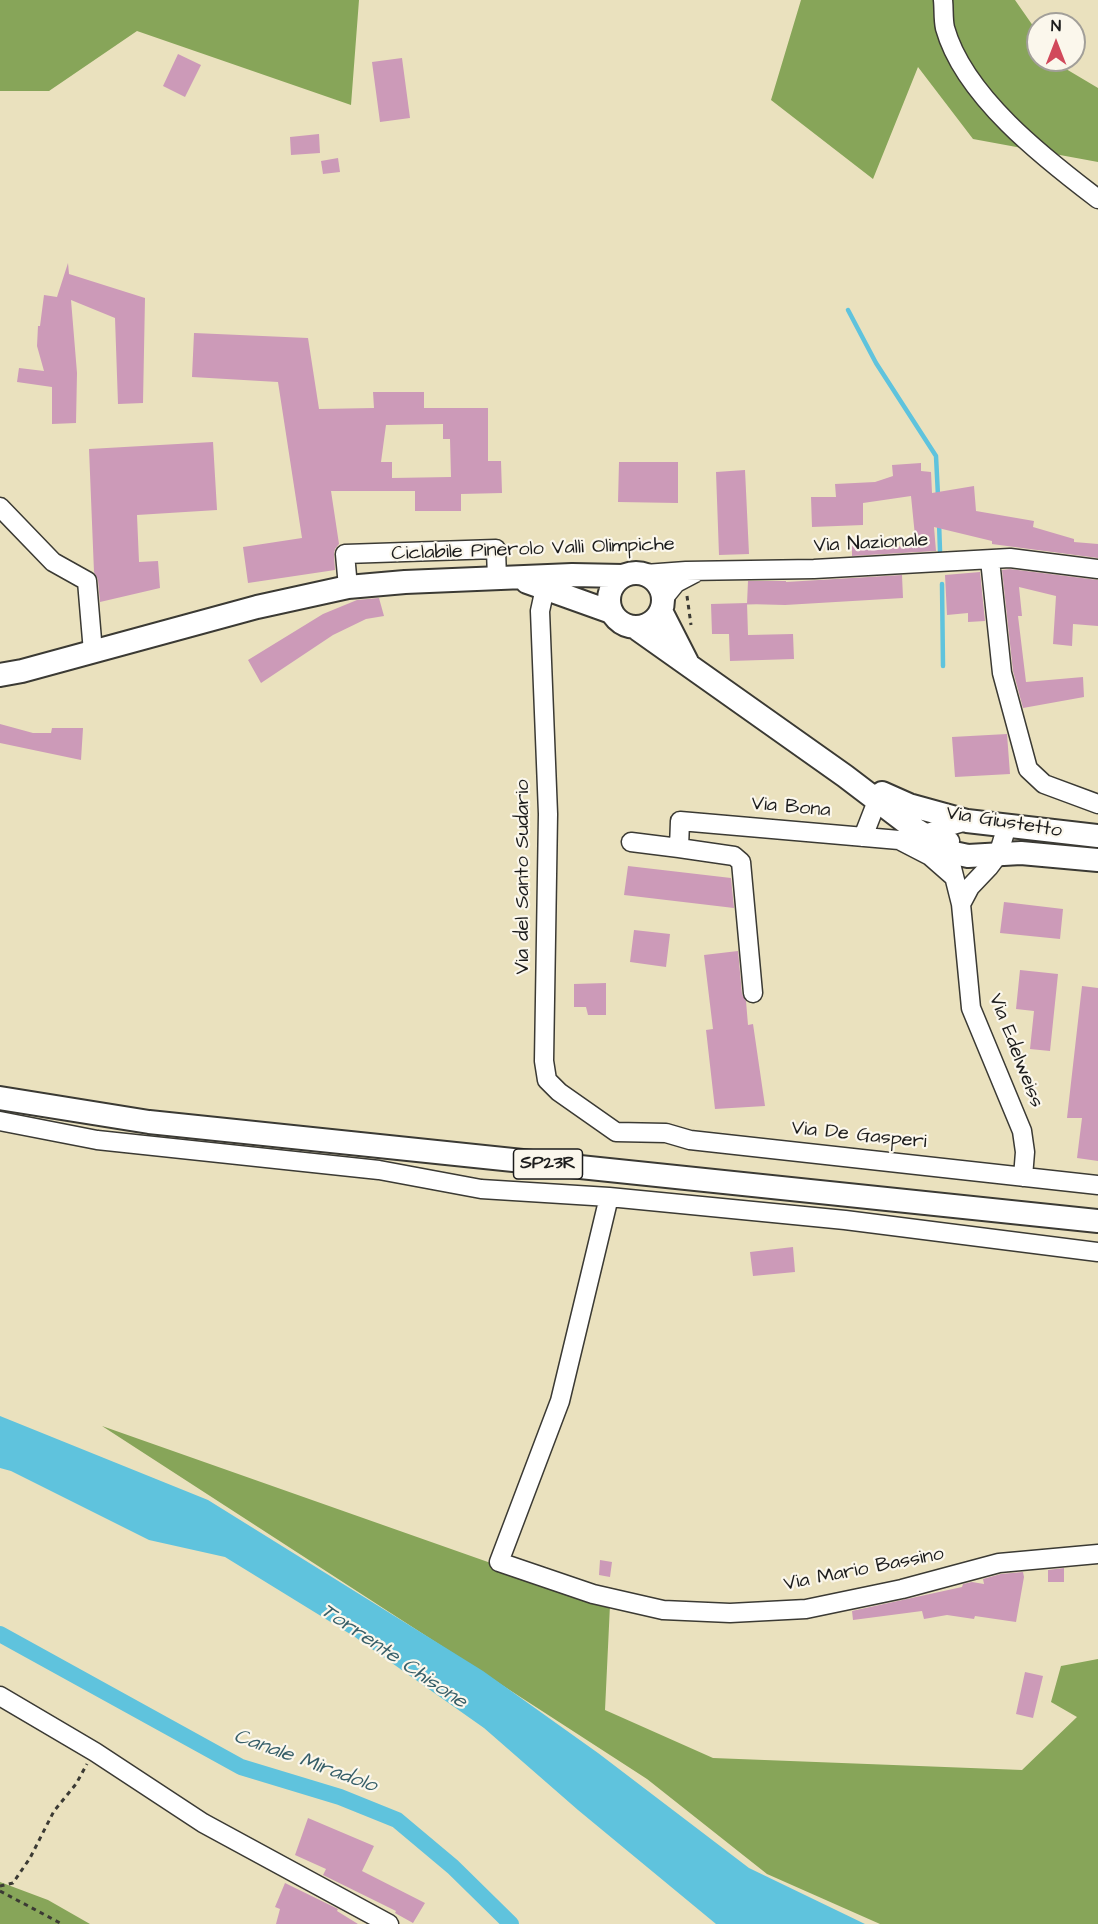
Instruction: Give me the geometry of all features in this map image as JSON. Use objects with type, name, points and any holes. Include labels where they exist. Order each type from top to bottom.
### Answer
[{"type":"main road","points":[[0,675],[257,607],[348,587],[405,582],[572,575],[634,575],[658,584],[662,605],[651,623],[636,628],[621,624],[611,612],[608,596],[611,588],[634,575]]},
{"type":"main road","points":[[506,578],[545,588],[611,612]]},
{"type":"main road","name":"Via Giustetto","points":[[662,605],[688,663]]},
{"type":"main road","name":"Via Giustetto","points":[[636,628],[845,776],[912,827],[954,853],[968,856],[1021,854],[1098,860]]},
{"type":"main road","name":"Via Giustetto","points":[[845,776],[909,805],[967,821],[1098,836]]},
{"type":"main road","name":"SP23R","points":[[0,1098],[161,1124],[1098,1221]]},
{"type":"street","points":[[944,0],[945,27],[962,67],[991,105],[1031,146],[1098,199]]},
{"type":"street","points":[[0,507],[53,562],[87,581],[93,652]]},
{"type":"street","points":[[348,587],[345,554],[496,549],[506,578]]},
{"type":"street","name":"Via Nazionale","points":[[634,575],[691,575],[1010,558],[1098,569]]},
{"type":"street","points":[[990,560],[1002,673],[1028,769],[1044,783],[1098,804]]},
{"type":"street","points":[[662,605],[676,583],[691,575]]},
{"type":"street","name":"Via del Santo Sudario","points":[[545,588],[540,611],[548,814],[544,1061],[547,1080],[559,1092],[616,1132]]},
{"type":"street","points":[[863,837],[878,801]]},
{"type":"street","name":"Via Bona","points":[[679,848],[680,821],[899,840]]},
{"type":"street","points":[[899,840],[925,835],[967,821]]},
{"type":"street","points":[[947,848],[957,830],[967,821]]},
{"type":"street","points":[[961,904],[970,887],[998,855],[1006,826]]},
{"type":"street","points":[[899,840],[930,856],[954,877]]},
{"type":"street","points":[[631,842],[734,856],[741,862],[753,993]]},
{"type":"street","name":"Via Edelweiss","points":[[947,848],[961,904],[971,1008],[1022,1131],[1023,1177]]},
{"type":"street","points":[[0,1121],[97,1140],[379,1170],[481,1189],[609,1197],[845,1220],[1098,1252]]},
{"type":"street","name":"Via De Gasperi","points":[[616,1132],[666,1132],[690,1140],[1098,1185]]},
{"type":"street","name":"Via Mario Bassino","points":[[609,1197],[560,1401],[499,1562],[593,1594],[663,1610],[730,1613],[806,1609],[902,1589],[999,1563],[1098,1554]]},
{"type":"street","points":[[0,1696],[94,1752],[203,1823],[389,1924]]},
{"type":"path","name":"Ciclabile Pinerolo Valli Olimpiche","points":[[691,575],[690,624],[693,633]]},
{"type":"path","points":[[0,1886],[13,1884],[30,1858],[54,1811],[76,1784],[94,1752]]},
{"type":"path","points":[[0,1891],[62,1924]]},
{"type":"green space","points":[[0,0],[359,0],[351,105],[137,31],[49,91],[0,91]]},
{"type":"green space","points":[[801,0],[1015,0],[1026,16],[1026,72],[1071,72],[1098,88],[1098,162],[973,139],[918,67],[873,179],[771,100]]},
{"type":"green space","points":[[102,1426],[610,1605],[605,1710],[713,1758],[1022,1770],[1077,1717],[1051,1702],[1061,1666],[1098,1659],[1098,1924],[880,1924],[767,1874],[647,1779]]},
{"type":"green space","points":[[0,1882],[48,1900],[90,1924],[0,1924]]},
{"type":"water","name":"Torrente Chisone","points":[[0,1416],[208,1500],[483,1671],[598,1753],[749,1868],[865,1924],[716,1924],[578,1810],[484,1728],[355,1637],[225,1557],[149,1540],[11,1471],[0,1468]]},
{"type":"building","points":[[178,54],[201,65],[185,97],[163,86]]},
{"type":"building","points":[[402,58],[410,118],[380,122],[372,62]]},
{"type":"building","points":[[319,134],[320,153],[291,155],[290,137]]},
{"type":"building","points":[[338,158],[340,172],[323,174],[321,161]]},
{"type":"building","points":[[68,263],[69,274],[145,298],[143,403],[118,404],[115,318],[71,300],[77,373],[76,423],[52,424],[52,387],[17,382],[19,368],[44,371],[37,346],[44,295],[57,297]]},
{"type":"building","points":[[194,333],[308,338],[319,409],[374,408],[373,392],[424,392],[424,408],[488,408],[488,461],[501,461],[502,493],[461,494],[461,511],[415,511],[415,491],[331,491],[339,544],[334,554],[335,570],[248,583],[243,547],[302,538],[278,382],[192,377]],"holes":[[[443,424],[443,439],[450,439],[451,477],[392,478],[392,462],[381,462],[386,425]]]},
{"type":"building","points":[[213,442],[217,510],[137,515],[139,562],[158,561],[160,588],[100,602],[98,580],[94,572],[89,449]]},
{"type":"building","points":[[619,462],[678,462],[678,503],[618,502]]},
{"type":"building","points":[[921,463],[921,471],[931,472],[932,493],[974,486],[976,511],[1034,521],[1033,527],[1074,539],[1074,542],[1098,544],[1098,558],[992,544],[992,541],[934,527],[936,551],[852,556],[852,545],[916,546],[911,496],[863,503],[863,525],[812,527],[811,497],[836,497],[835,484],[875,482],[893,476],[892,465]]},
{"type":"building","points":[[745,470],[749,554],[719,555],[716,472]]},
{"type":"building","points":[[1010,569],[1098,580],[1098,626],[1073,624],[1072,646],[1053,644],[1056,596],[1019,587],[1022,616],[1018,616],[1026,682],[1083,677],[1084,697],[1023,708],[1013,671],[1002,570]]},
{"type":"building","points":[[980,572],[985,621],[968,622],[968,613],[947,615],[945,575]]},
{"type":"building","points":[[902,575],[903,598],[785,605],[747,604],[748,581],[786,582]]},
{"type":"building","points":[[379,598],[384,616],[366,619],[333,635],[261,683],[248,660],[323,614],[357,600]]},
{"type":"building","points":[[747,603],[748,635],[793,634],[794,659],[730,661],[729,634],[712,634],[711,604]]},
{"type":"building","points":[[0,724],[33,733],[51,733],[52,728],[83,728],[81,760],[0,743]]},
{"type":"building","points":[[1007,734],[1010,774],[955,777],[952,737]]},
{"type":"building","points":[[628,866],[731,878],[734,908],[624,895]]},
{"type":"building","points":[[1004,902],[1063,909],[1060,939],[1000,933]]},
{"type":"building","points":[[634,930],[670,934],[666,967],[630,962]]},
{"type":"building","points":[[738,951],[742,994],[746,1001],[748,1025],[753,1024],[765,1106],[715,1109],[706,1030],[713,1029],[704,955]]},
{"type":"building","points":[[1020,970],[1058,974],[1050,1051],[1030,1049],[1034,1011],[1016,1009]]},
{"type":"building","points":[[606,983],[606,1015],[588,1015],[586,1007],[574,1007],[574,984]]},
{"type":"building","points":[[1082,986],[1098,988],[1098,1161],[1077,1158],[1082,1118],[1067,1118]]},
{"type":"building","points":[[793,1247],[795,1272],[753,1276],[750,1252]]},
{"type":"building","points":[[600,1560],[612,1562],[610,1577],[599,1575]]},
{"type":"building","points":[[1064,1568],[1064,1582],[1048,1582],[1048,1570]]},
{"type":"building","points":[[1023,1572],[1016,1622],[975,1616],[974,1619],[947,1615],[924,1619],[922,1611],[853,1620],[852,1611],[962,1587],[963,1584],[972,1582],[984,1584],[983,1579],[1001,1574]]},
{"type":"building","points":[[1025,1672],[1043,1676],[1033,1718],[1016,1714]]},
{"type":"building","points":[[308,1818],[374,1846],[362,1871],[425,1903],[413,1923],[395,1913],[396,1911],[323,1875],[326,1869],[295,1855]]},
{"type":"building","points":[[285,1883],[338,1909],[337,1911],[358,1924],[276,1924],[280,1909],[275,1907]]},
{"type":"waterway","points":[[848,310],[876,363],[936,456],[938,496]]},
{"type":"waterway","points":[[939,522],[940,551]]},
{"type":"waterway","points":[[942,584],[943,666]]},
{"type":"waterway","name":"Canale Miradolo","points":[[0,1634],[241,1767],[340,1797],[397,1820],[453,1867],[511,1924]]}]
